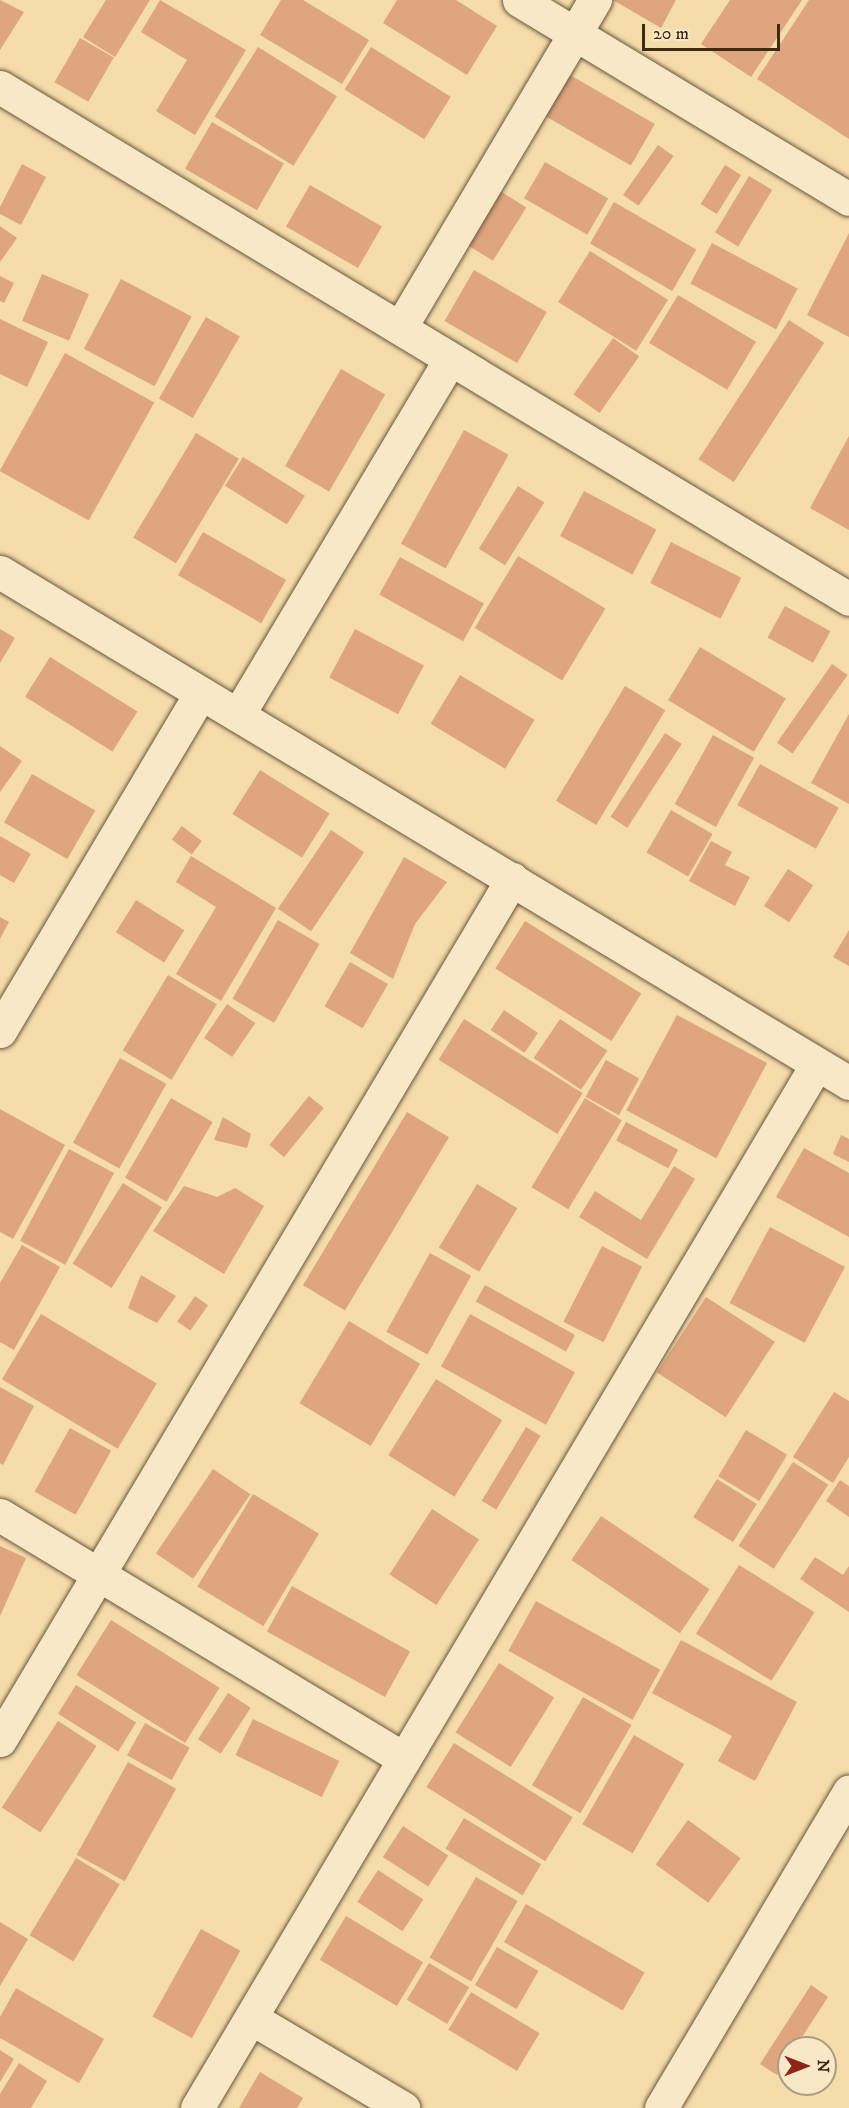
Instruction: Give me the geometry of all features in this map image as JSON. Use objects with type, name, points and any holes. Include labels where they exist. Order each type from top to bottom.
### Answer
[{"type":"street","points":[[519,0],[849,199]]},
{"type":"street","points":[[400,328],[595,0]]},
{"type":"street","points":[[0,87],[849,599]]},
{"type":"street","points":[[238,715],[450,359]]},
{"type":"street","points":[[0,572],[849,1083]]},
{"type":"street","points":[[0,1031],[201,693]]},
{"type":"street","points":[[0,1740],[512,879]]},
{"type":"street","points":[[197,2108],[818,1064]]},
{"type":"street","points":[[0,1515],[404,1759]]},
{"type":"street","points":[[676,2099],[849,1792]]},
{"type":"street","points":[[251,2018],[404,2108]]},
{"type":"building","points":[[0,0],[24,12],[0,50]]},
{"type":"building","points":[[106,0],[150,0],[115,57],[83,37]]},
{"type":"building","points":[[160,0],[246,50],[195,135],[156,111],[187,60],[141,32]]},
{"type":"building","points":[[281,0],[303,0],[369,40],[342,84],[260,35]]},
{"type":"building","points":[[397,0],[456,0],[497,26],[467,75],[383,23]]},
{"type":"building","points":[[613,0],[676,0],[661,28]]},
{"type":"building","points":[[730,0],[802,0],[751,77],[701,44]]},
{"type":"building","points":[[809,0],[849,0],[849,139],[757,79]]},
{"type":"building","points":[[80,38],[114,57],[88,102],[54,82]]},
{"type":"building","points":[[258,47],[337,96],[293,166],[215,117]]},
{"type":"building","points":[[371,47],[451,97],[424,139],[345,89]]},
{"type":"building","points":[[570,75],[655,124],[631,166],[546,117]]},
{"type":"building","points":[[212,122],[284,163],[257,210],[185,169]]},
{"type":"building","points":[[658,145],[674,156],[639,206],[623,195]]},
{"type":"building","points":[[545,162],[608,198],[587,235],[524,198]]},
{"type":"building","points":[[22,164],[46,177],[21,225],[0,214],[0,207]]},
{"type":"building","points":[[725,165],[741,175],[717,214],[701,204]]},
{"type":"building","points":[[749,176],[772,190],[738,246],[715,233]]},
{"type":"building","points":[[310,185],[382,227],[358,268],[286,227]]},
{"type":"building","points":[[500,191],[526,207],[493,261],[467,244]]},
{"type":"building","points":[[614,202],[696,250],[672,291],[590,244]]},
{"type":"building","points":[[0,226],[17,238],[0,262]]},
{"type":"building","points":[[849,233],[849,337],[807,315]]},
{"type":"building","points":[[712,243],[798,289],[776,329],[690,284]]},
{"type":"building","points":[[590,251],[668,300],[636,351],[558,302]]},
{"type":"building","points":[[474,270],[547,312],[517,363],[444,321]]},
{"type":"building","points":[[42,274],[89,294],[69,341],[22,321]]},
{"type":"building","points":[[0,276],[14,283],[4,303],[0,301]]},
{"type":"building","points":[[121,279],[192,317],[155,386],[84,349]]},
{"type":"building","points":[[678,295],[756,342],[727,390],[649,343]]},
{"type":"building","points":[[206,317],[240,336],[193,418],[159,398]]},
{"type":"building","points":[[0,319],[48,342],[27,387],[0,374]]},
{"type":"building","points":[[789,320],[824,343],[734,482],[699,459]]},
{"type":"building","points":[[613,338],[639,356],[600,413],[573,395]]},
{"type":"building","points":[[65,353],[154,402],[89,521],[0,471]]},
{"type":"building","points":[[341,369],[385,394],[329,491],[285,466]]},
{"type":"building","points":[[464,430],[509,455],[446,568],[401,544]]},
{"type":"building","points":[[196,433],[239,459],[176,563],[133,538]]},
{"type":"building","points":[[849,436],[849,530],[810,508]]},
{"type":"building","points":[[243,457],[305,496],[287,525],[225,486]]},
{"type":"building","points":[[518,486],[544,502],[505,565],[479,549]]},
{"type":"building","points":[[584,491],[656,529],[632,575],[560,536]]},
{"type":"building","points":[[203,532],[286,580],[261,623],[178,575]]},
{"type":"building","points":[[671,542],[741,578],[721,619],[650,583]]},
{"type":"building","points":[[518,556],[605,609],[562,681],[475,628]]},
{"type":"building","points":[[400,557],[484,604],[463,641],[379,595]]},
{"type":"building","points":[[785,606],[830,631],[813,663],[768,637]]},
{"type":"building","points":[[0,629],[15,638],[0,663]]},
{"type":"building","points":[[355,629],[424,666],[398,714],[329,678]]},
{"type":"building","points":[[700,647],[786,699],[754,752],[668,700]]},
{"type":"building","points":[[50,657],[137,712],[112,751],[25,697]]},
{"type":"building","points":[[832,664],[848,675],[793,754],[777,743]]},
{"type":"building","points":[[460,675],[535,720],[505,769],[431,724]]},
{"type":"building","points":[[625,686],[665,710],[596,825],[556,801]]},
{"type":"building","points":[[849,714],[849,804],[811,783]]},
{"type":"building","points":[[665,733],[682,744],[627,828],[611,817]]},
{"type":"building","points":[[713,735],[754,758],[716,827],[675,804]]},
{"type":"building","points":[[0,746],[22,761],[0,792]]},
{"type":"building","points":[[760,764],[839,808],[816,849],[737,805]]},
{"type":"building","points":[[260,770],[330,813],[302,858],[232,814]]},
{"type":"building","points":[[32,774],[95,810],[67,859],[4,822]]},
{"type":"building","points":[[671,810],[713,834],[688,876],[646,852]]},
{"type":"building","points":[[182,826],[202,841],[192,855],[172,840]]},
{"type":"building","points":[[331,830],[364,852],[311,931],[278,909]]},
{"type":"building","points":[[0,836],[31,854],[14,883],[0,875]]},
{"type":"building","points":[[711,841],[732,852],[725,865],[750,877],[735,906],[689,881]]},
{"type":"building","points":[[191,856],[276,908],[221,1001],[176,974],[216,907],[176,882]]},
{"type":"building","points":[[404,857],[447,882],[415,924],[393,979],[350,953]]},
{"type":"building","points":[[788,869],[813,885],[789,922],[764,906]]},
{"type":"building","points":[[136,900],[184,930],[164,962],[116,932]]},
{"type":"building","points":[[0,917],[9,922],[0,939]]},
{"type":"building","points":[[278,920],[320,944],[274,1023],[232,999]]},
{"type":"building","points":[[525,921],[641,994],[612,1041],[495,968]]},
{"type":"building","points":[[849,930],[849,966],[833,957]]},
{"type":"building","points":[[350,962],[388,984],[363,1028],[324,1006]]},
{"type":"building","points":[[168,975],[217,1004],[172,1080],[123,1050]]},
{"type":"building","points":[[227,1004],[255,1023],[232,1057],[204,1038]]},
{"type":"building","points":[[504,1010],[538,1033],[525,1053],[491,1030]]},
{"type":"building","points":[[677,1015],[767,1063],[716,1158],[626,1110]]},
{"type":"building","points":[[464,1019],[583,1093],[557,1134],[439,1060]]},
{"type":"building","points":[[560,1019],[607,1051],[581,1090],[534,1058]]},
{"type":"building","points":[[120,1058],[166,1084],[119,1169],[73,1143]]},
{"type":"building","points":[[606,1060],[639,1078],[619,1115],[586,1097]]},
{"type":"building","points":[[309,1096],[324,1108],[284,1157],[269,1145]]},
{"type":"building","points":[[171,1098],[213,1122],[167,1202],[125,1178]]},
{"type":"building","points":[[585,1098],[622,1120],[568,1209],[531,1187]]},
{"type":"building","points":[[0,1109],[65,1145],[13,1239],[0,1232]]},
{"type":"building","points":[[407,1112],[449,1137],[345,1310],[303,1285]]},
{"type":"building","points":[[223,1117],[251,1134],[247,1148],[214,1140]]},
{"type":"building","points":[[626,1122],[678,1150],[668,1168],[616,1141]]},
{"type":"building","points":[[841,1135],[849,1139],[849,1162],[833,1154]]},
{"type":"building","points":[[804,1148],[849,1173],[849,1237],[776,1197]]},
{"type":"building","points":[[69,1149],[114,1173],[65,1265],[20,1241]]},
{"type":"building","points":[[674,1166],[695,1179],[647,1259],[579,1217],[595,1191],[641,1220]]},
{"type":"building","points":[[123,1183],[162,1207],[112,1288],[73,1264]]},
{"type":"building","points":[[477,1184],[517,1208],[479,1272],[439,1247]]},
{"type":"building","points":[[184,1186],[217,1197],[235,1188],[264,1206],[224,1274],[153,1231]]},
{"type":"building","points":[[770,1227],[845,1267],[805,1343],[730,1303]]},
{"type":"building","points":[[22,1245],[60,1267],[14,1350],[0,1342],[0,1283]]},
{"type":"building","points":[[602,1246],[642,1266],[604,1342],[563,1322]]},
{"type":"building","points":[[430,1253],[471,1276],[427,1355],[386,1332]]},
{"type":"building","points":[[141,1275],[176,1296],[157,1323],[128,1308]]},
{"type":"building","points":[[485,1285],[575,1335],[566,1352],[476,1302]]},
{"type":"building","points":[[195,1296],[208,1305],[190,1331],[177,1321]]},
{"type":"building","points":[[706,1297],[775,1342],[726,1417],[657,1372]]},
{"type":"building","points":[[41,1314],[157,1384],[118,1449],[2,1379]]},
{"type":"building","points":[[470,1314],[575,1372],[546,1425],[441,1366]]},
{"type":"building","points":[[349,1321],[420,1364],[371,1446],[300,1403]]},
{"type":"building","points":[[436,1379],[502,1420],[454,1497],[388,1455]]},
{"type":"building","points":[[0,1387],[34,1406],[3,1465],[0,1463]]},
{"type":"building","points":[[834,1392],[849,1401],[849,1457],[833,1483],[793,1457]]},
{"type":"building","points":[[526,1427],[541,1436],[496,1509],[482,1501]]},
{"type":"building","points":[[70,1428],[111,1451],[76,1515],[35,1492]]},
{"type":"building","points":[[746,1430],[787,1455],[759,1501],[718,1476]]},
{"type":"building","points":[[793,1462],[828,1485],[774,1569],[739,1546]]},
{"type":"building","points":[[213,1469],[250,1494],[193,1579],[156,1554]]},
{"type":"building","points":[[717,1479],[757,1504],[733,1542],[693,1517]]},
{"type":"building","points":[[840,1480],[849,1486],[849,1517],[826,1501]]},
{"type":"building","points":[[253,1494],[319,1534],[263,1626],[197,1587]]},
{"type":"building","points":[[432,1509],[479,1539],[436,1605],[390,1574]]},
{"type":"building","points":[[601,1516],[710,1589],[680,1633],[571,1560]]},
{"type":"building","points":[[0,1546],[26,1558],[0,1616]]},
{"type":"building","points":[[815,1557],[843,1575],[849,1566],[849,1612],[800,1579]]},
{"type":"building","points":[[739,1565],[814,1612],[772,1681],[696,1634]]},
{"type":"building","points":[[292,1586],[410,1651],[385,1697],[267,1631]]},
{"type":"building","points":[[536,1601],[660,1670],[633,1720],[508,1651]]},
{"type":"building","points":[[111,1620],[220,1688],[185,1743],[77,1675]]},
{"type":"building","points":[[681,1640],[797,1702],[755,1781],[718,1761],[732,1736],[652,1693]]},
{"type":"building","points":[[499,1663],[554,1697],[511,1767],[456,1733]]},
{"type":"building","points":[[76,1685],[136,1723],[118,1751],[58,1714]]},
{"type":"building","points":[[228,1693],[251,1708],[221,1754],[198,1739]]},
{"type":"building","points":[[583,1697],[631,1725],[580,1813],[532,1785]]},
{"type":"building","points":[[253,1719],[339,1761],[322,1797],[235,1755]]},
{"type":"building","points":[[58,1721],[97,1746],[40,1832],[2,1807]]},
{"type":"building","points":[[145,1723],[190,1748],[172,1780],[127,1755]]},
{"type":"building","points":[[634,1735],[684,1764],[633,1853],[582,1824]]},
{"type":"building","points":[[454,1743],[573,1817],[545,1861],[426,1787]]},
{"type":"building","points":[[128,1762],[176,1789],[125,1881],[77,1855]]},
{"type":"building","points":[[464,1818],[541,1864],[523,1895],[445,1849]]},
{"type":"building","points":[[688,1820],[741,1858],[708,1903],[656,1864]]},
{"type":"building","points":[[403,1826],[448,1855],[428,1886],[383,1857]]},
{"type":"building","points":[[76,1858],[120,1884],[73,1961],[30,1935]]},
{"type":"building","points":[[378,1870],[423,1899],[403,1931],[357,1902]]},
{"type":"building","points":[[476,1877],[518,1901],[471,1982],[430,1958]]},
{"type":"building","points":[[526,1904],[645,1972],[623,2011],[504,1942]]},
{"type":"building","points":[[346,1916],[423,1962],[397,2006],[320,1960]]},
{"type":"building","points":[[0,1922],[28,1939],[0,1986]]},
{"type":"building","points":[[201,1929],[240,1951],[192,2038],[153,2016]]},
{"type":"building","points":[[497,1947],[539,1971],[517,2009],[475,1985]]},
{"type":"building","points":[[429,1963],[469,1987],[447,2024],[407,2000]]},
{"type":"building","points":[[811,1985],[828,1997],[803,2036],[778,2036]]},
{"type":"building","points":[[16,1988],[104,2039],[79,2083],[0,2038],[0,2017]]},
{"type":"building","points":[[471,1992],[540,2033],[517,2071],[448,2030]]},
{"type":"building","points":[[777,2038],[777,2075],[760,2064]]},
{"type":"building","points":[[0,2050],[14,2059],[0,2082]]},
{"type":"building","points":[[19,2063],[47,2081],[31,2108],[0,2108],[0,2094]]},
{"type":"building","points":[[260,2072],[303,2098],[297,2108],[239,2108]]}]
